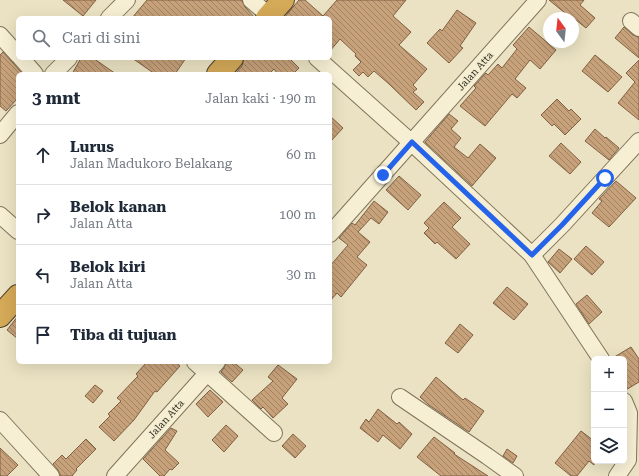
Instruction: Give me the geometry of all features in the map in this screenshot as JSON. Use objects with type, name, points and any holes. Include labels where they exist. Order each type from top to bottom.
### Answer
[{"type":"highway","points":[[220,72],[230,60]]},
{"type":"highway","points":[[0,316],[16,298]]},
{"type":"street","points":[[111,16],[126,0]]},
{"type":"street","name":"Jalan Atta","points":[[332,232],[538,0]]},
{"type":"street","points":[[0,35],[16,53]]},
{"type":"street","points":[[22,60],[33,72]]},
{"type":"street","points":[[55,72],[67,60]]},
{"type":"street","points":[[319,60],[412,142],[532,255],[599,356]]},
{"type":"street","points":[[0,135],[16,115]]},
{"type":"street","points":[[532,255],[568,220],[639,141]]},
{"type":"street","points":[[0,215],[16,229]]},
{"type":"street","points":[[202,364],[212,367],[274,433]]},
{"type":"street","name":"Jalan Atta","points":[[115,476],[212,367]]},
{"type":"street","points":[[400,397],[515,476]]},
{"type":"street","points":[[617,476],[628,460],[636,434],[627,408]]},
{"type":"street","points":[[0,420],[51,476]]},
{"type":"building","points":[[63,0],[96,0],[83,16]]},
{"type":"building","points":[[147,0],[242,0],[245,7],[253,16],[134,16]]},
{"type":"building","points":[[299,0],[305,0],[323,16],[286,16]]},
{"type":"building","points":[[337,0],[406,0],[393,16],[411,32],[399,45],[427,69],[413,85],[417,89],[413,92],[424,102],[416,110],[374,71],[368,77],[363,72],[359,76],[353,70],[361,62],[355,56],[356,54],[340,39],[332,49],[332,16],[323,16]]},
{"type":"building","points":[[549,0],[584,0],[580,5],[595,18],[586,28],[579,22],[579,12],[564,12]]},
{"type":"building","points":[[457,10],[476,23],[460,46],[463,48],[449,63],[427,43],[440,29],[442,31]]},
{"type":"building","points":[[529,27],[543,39],[543,48],[554,48],[556,50],[540,69],[530,60],[515,79],[526,88],[517,98],[512,94],[485,126],[460,106],[476,88],[474,86],[486,73],[488,75],[498,64],[502,68],[517,49],[513,45]]},
{"type":"building","points":[[624,27],[633,35],[639,37],[639,58],[615,38]]},
{"type":"building","points":[[3,52],[21,72],[16,72],[16,100],[6,111],[0,106],[0,55]]},
{"type":"building","points":[[595,55],[622,77],[608,92],[582,71]]},
{"type":"building","points":[[80,60],[96,60],[113,72],[73,72]]},
{"type":"building","points":[[135,60],[185,60],[176,72],[152,72]]},
{"type":"building","points":[[244,60],[291,60],[299,68],[295,72],[276,72],[274,69],[271,72],[237,72],[242,66]]},
{"type":"building","points":[[639,60],[639,120],[618,103],[635,82],[626,73]]},
{"type":"building","points":[[557,99],[569,111],[571,109],[581,119],[565,135],[554,124],[552,126],[541,115]]},
{"type":"building","points":[[449,114],[458,121],[451,129],[461,138],[454,147],[468,158],[480,144],[496,158],[472,186],[425,142]]},
{"type":"building","points":[[332,118],[343,128],[332,140]]},
{"type":"building","points":[[595,129],[619,148],[609,160],[585,141]]},
{"type":"building","points":[[561,143],[581,162],[570,174],[549,156]]},
{"type":"building","points":[[399,176],[421,195],[408,210],[386,190]]},
{"type":"building","points":[[616,181],[636,198],[609,227],[592,213],[602,201],[599,199]]},
{"type":"building","points":[[374,201],[388,212],[379,224],[371,218],[358,232],[370,242],[357,257],[367,265],[341,297],[337,293],[332,299],[332,264],[348,245],[339,238],[352,223],[355,225]]},
{"type":"building","points":[[444,202],[461,218],[452,227],[470,244],[456,259],[437,242],[435,244],[424,233],[429,228],[424,223]]},
{"type":"building","points":[[586,246],[604,262],[592,275],[574,259]]},
{"type":"building","points":[[559,249],[572,259],[560,273],[548,262]]},
{"type":"building","points":[[507,287],[528,304],[514,320],[493,303]]},
{"type":"building","points":[[587,295],[602,312],[589,324],[576,304]]},
{"type":"building","points":[[16,319],[16,337],[7,330]]},
{"type":"building","points":[[460,324],[473,335],[458,353],[445,343]]},
{"type":"building","points":[[631,347],[639,359],[639,382],[627,389],[627,356],[616,356]]},
{"type":"building","points":[[145,364],[178,364],[180,366],[157,392],[155,391],[134,420],[114,441],[99,427],[110,416],[108,414],[121,401],[117,398],[138,376],[136,374]]},
{"type":"building","points":[[225,364],[236,364],[243,370],[232,382],[221,372]]},
{"type":"building","points":[[278,365],[297,379],[282,398],[288,404],[273,418],[263,407],[261,409],[252,400],[273,381],[268,377]]},
{"type":"building","points":[[436,377],[463,400],[465,398],[484,411],[469,432],[429,405],[420,397]]},
{"type":"building","points":[[95,385],[103,391],[93,403],[85,396]]},
{"type":"building","points":[[210,390],[223,402],[208,417],[196,404]]},
{"type":"building","points":[[378,409],[397,424],[399,422],[412,434],[400,449],[383,435],[378,442],[360,428],[366,419],[369,422]]},
{"type":"building","points":[[226,425],[238,436],[224,452],[212,440]]},
{"type":"building","points":[[171,428],[177,431],[165,450],[179,463],[172,470],[170,469],[164,476],[160,476],[143,459]]},
{"type":"building","points":[[581,431],[591,439],[591,463],[589,461],[577,476],[571,476],[555,463]]},
{"type":"building","points":[[293,434],[306,446],[295,458],[282,446]]},
{"type":"building","points":[[434,437],[455,453],[454,454],[488,476],[441,476],[417,457]]},
{"type":"building","points":[[86,439],[96,449],[76,469],[77,470],[72,476],[61,476],[53,464],[62,455],[66,459]]},
{"type":"building","points":[[0,448],[18,465],[7,476],[0,476]]},
{"type":"building","points":[[507,449],[517,456],[513,463],[503,456]]},
{"type":"route","points":[[383,175],[412,142],[532,255],[605,178]]}]
